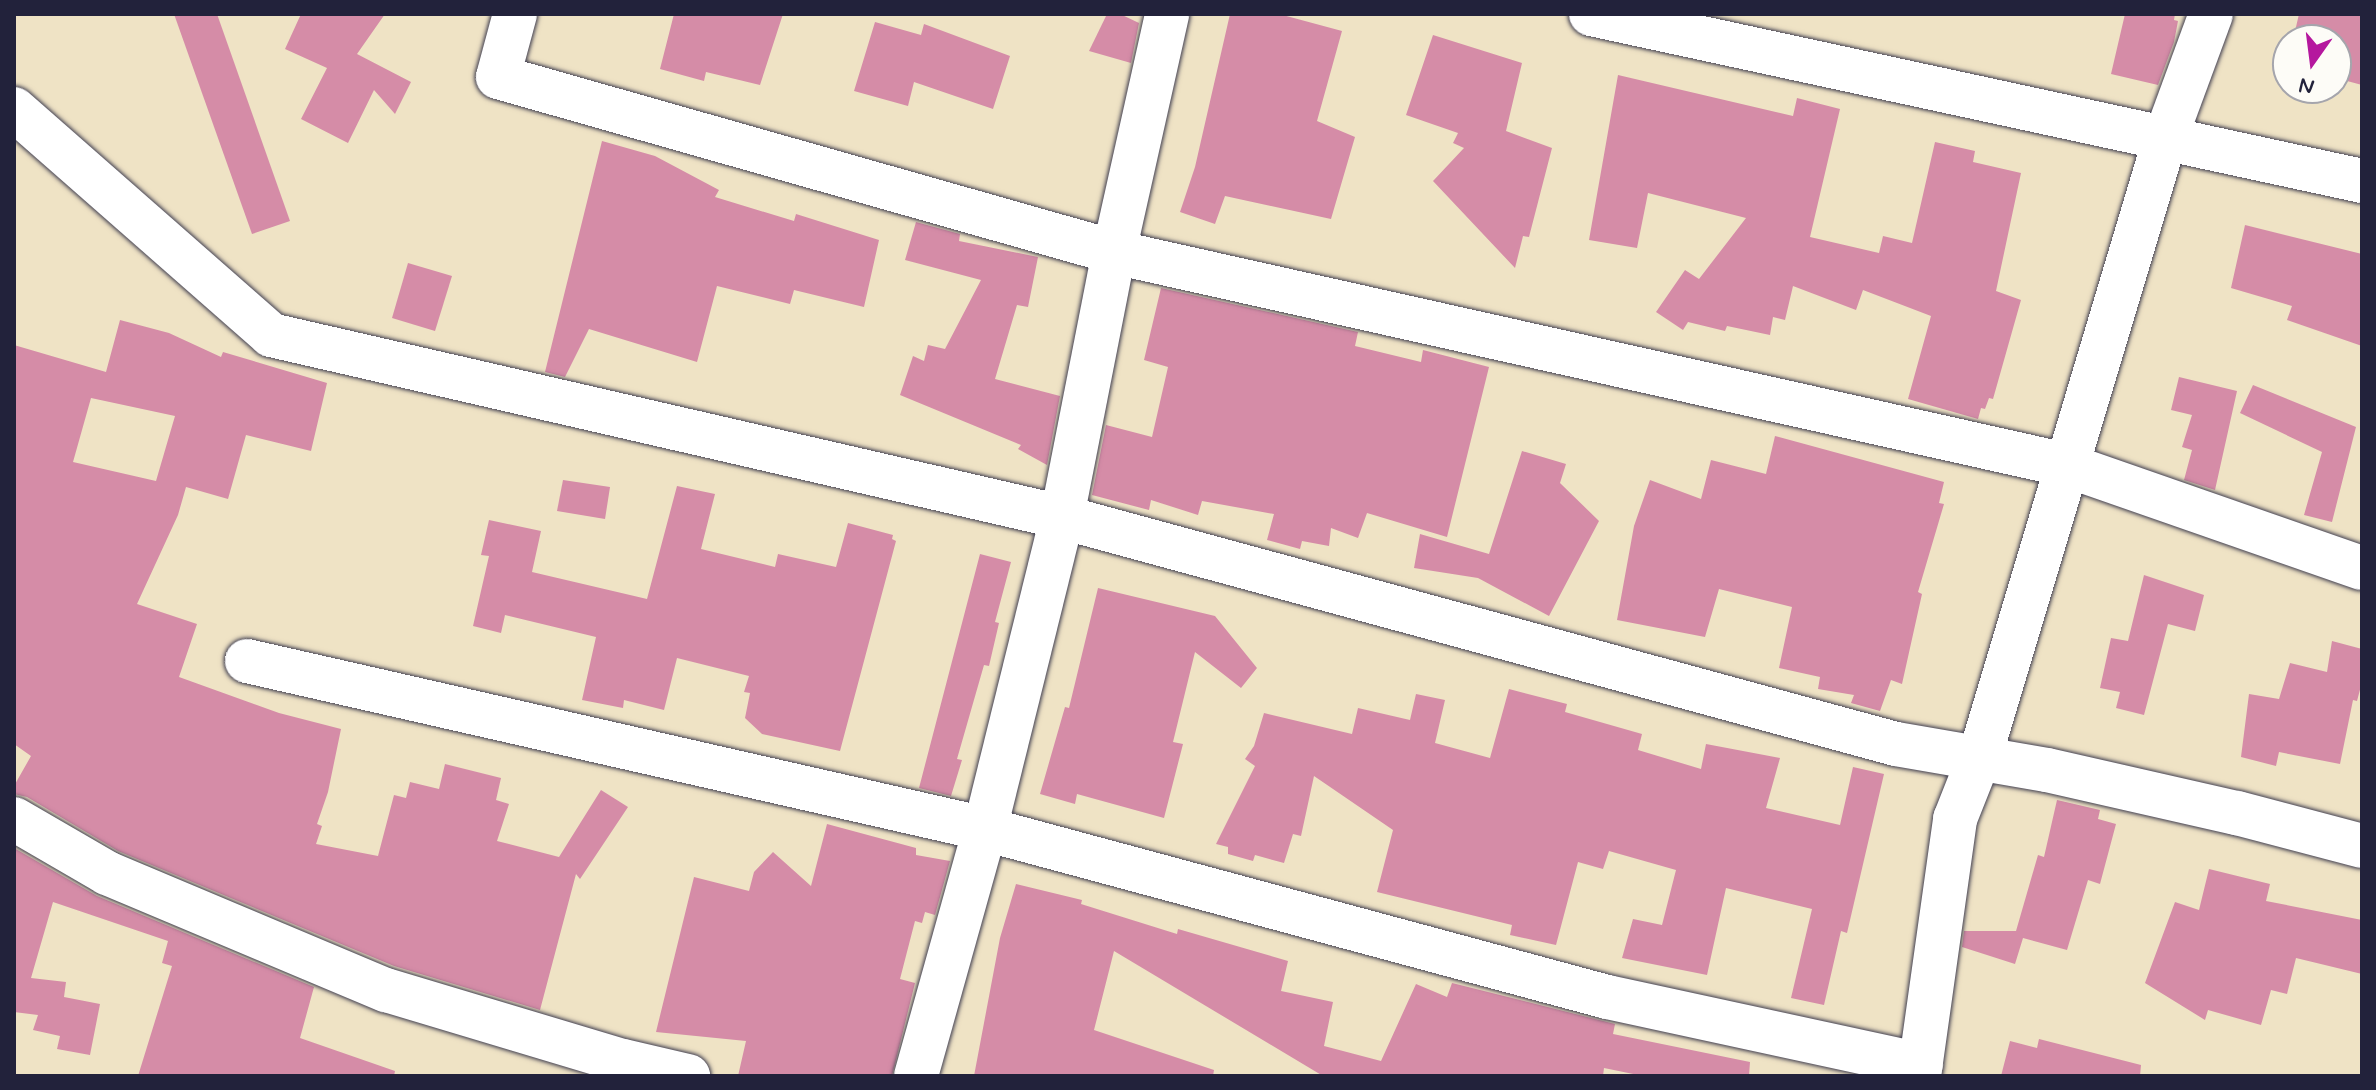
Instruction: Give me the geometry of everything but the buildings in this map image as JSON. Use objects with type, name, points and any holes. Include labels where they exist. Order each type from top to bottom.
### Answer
[{"type":"street","points":[[515,14],[498,77],[1114,252],[2066,465],[2362,568]]},
{"type":"street","points":[[916,1076],[985,829],[1062,517],[1114,252],[1167,14]]},
{"type":"street","points":[[1591,14],[2362,181]]},
{"type":"street","points":[[247,661],[985,829],[1607,997],[1920,1071],[1955,819],[1980,756],[2165,139],[2211,14]]},
{"type":"street","points":[[14,109],[271,335],[1062,517],[1896,744],[1980,756],[2237,813],[2362,846]]},
{"type":"street","points":[[14,819],[107,873],[386,990],[623,1061],[688,1076]]}]
